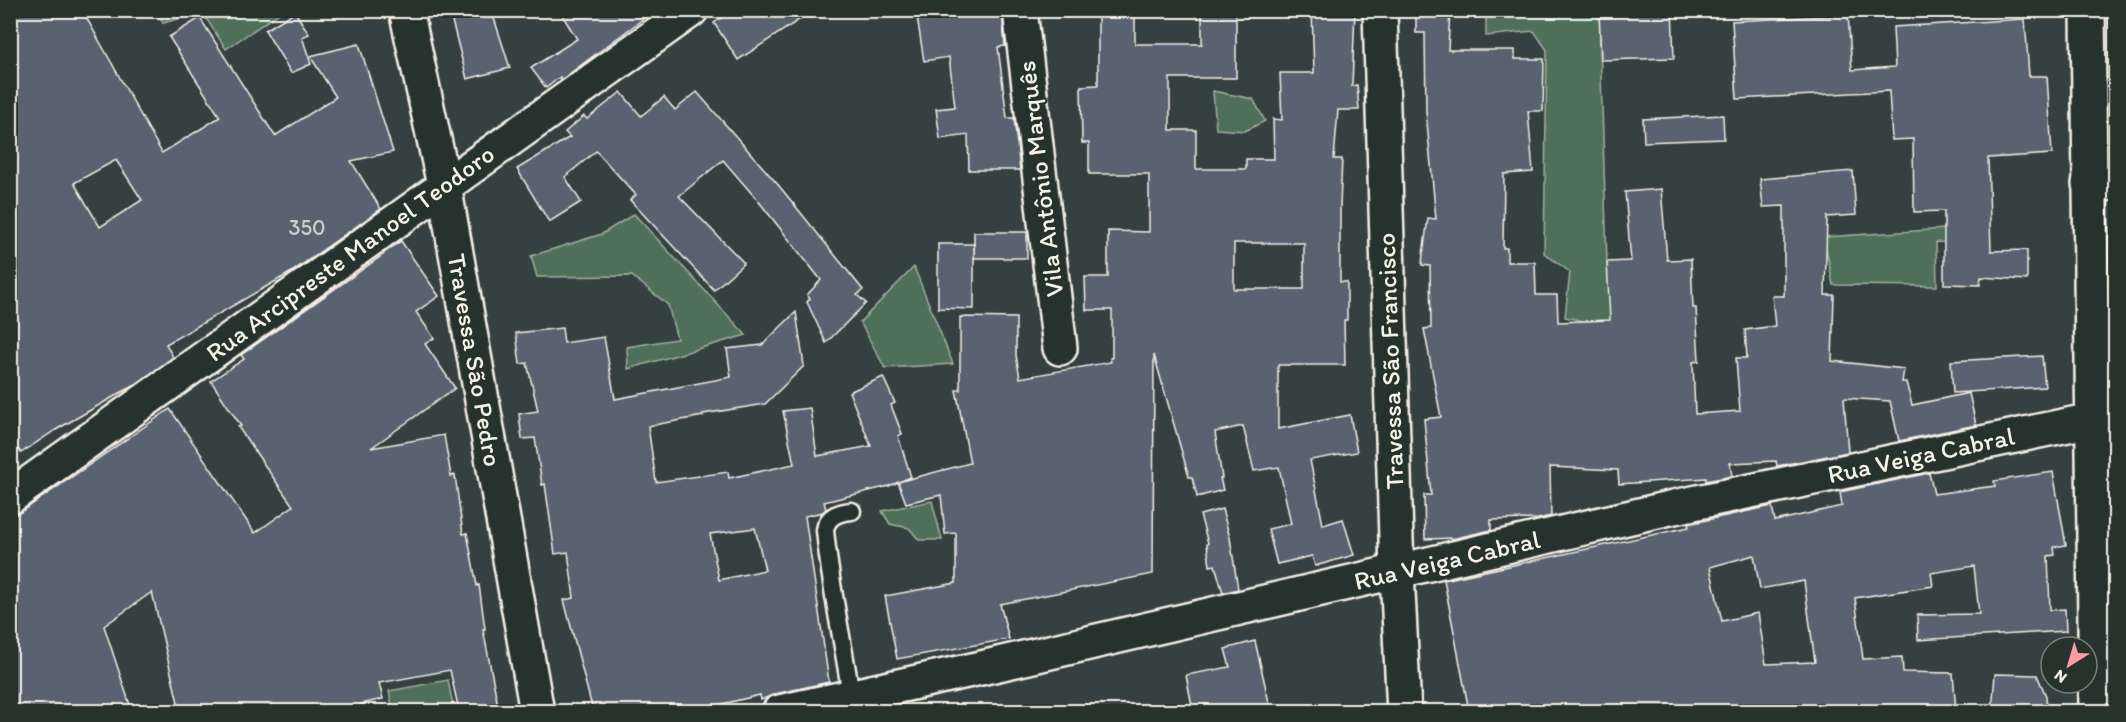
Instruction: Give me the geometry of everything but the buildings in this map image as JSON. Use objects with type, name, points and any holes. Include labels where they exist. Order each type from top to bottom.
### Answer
[{"type":"street","name":"Travessa São Pedro","points":[[406,10],[444,185],[537,711]]},
{"type":"street","name":"Rua Arcipreste Manoel Teodoro","points":[[10,497],[691,10]]},
{"type":"street","name":"Vila Antônio Marquês","points":[[1020,10],[1060,348]]},
{"type":"street","name":"Travessa São Francisco","points":[[1380,10],[1397,572],[1404,711]]},
{"type":"street","points":[[2088,10],[2102,184],[2104,418],[2096,711]]},
{"type":"street","name":"Rua Veiga Cabral","points":[[779,711],[1004,663],[1674,507],[2104,418]]},
{"type":"lane","points":[[851,696],[835,608],[825,530],[826,522],[830,518],[852,511]]},
{"type":"green space","points":[[156,11],[282,11],[226,49],[202,12],[163,23]]},
{"type":"green space","points":[[1486,11],[1599,11],[1607,262],[1612,327],[1565,317],[1570,272],[1544,253],[1547,50],[1534,31],[1486,36]]},
{"type":"green space","points":[[1213,91],[1253,99],[1265,121],[1245,131],[1216,129]]},
{"type":"green space","points":[[634,214],[746,335],[628,369],[627,347],[677,339],[668,305],[632,276],[537,277],[531,256],[602,234]]},
{"type":"green space","points":[[1975,227],[1973,244],[1936,242],[1937,286],[1833,285],[1824,237]]},
{"type":"green space","points":[[914,267],[953,364],[885,368],[860,322]]},
{"type":"green space","points":[[932,501],[942,540],[919,540],[909,528],[890,524],[882,511]]},
{"type":"green space","points":[[448,680],[454,711],[393,711],[389,691]]}]
